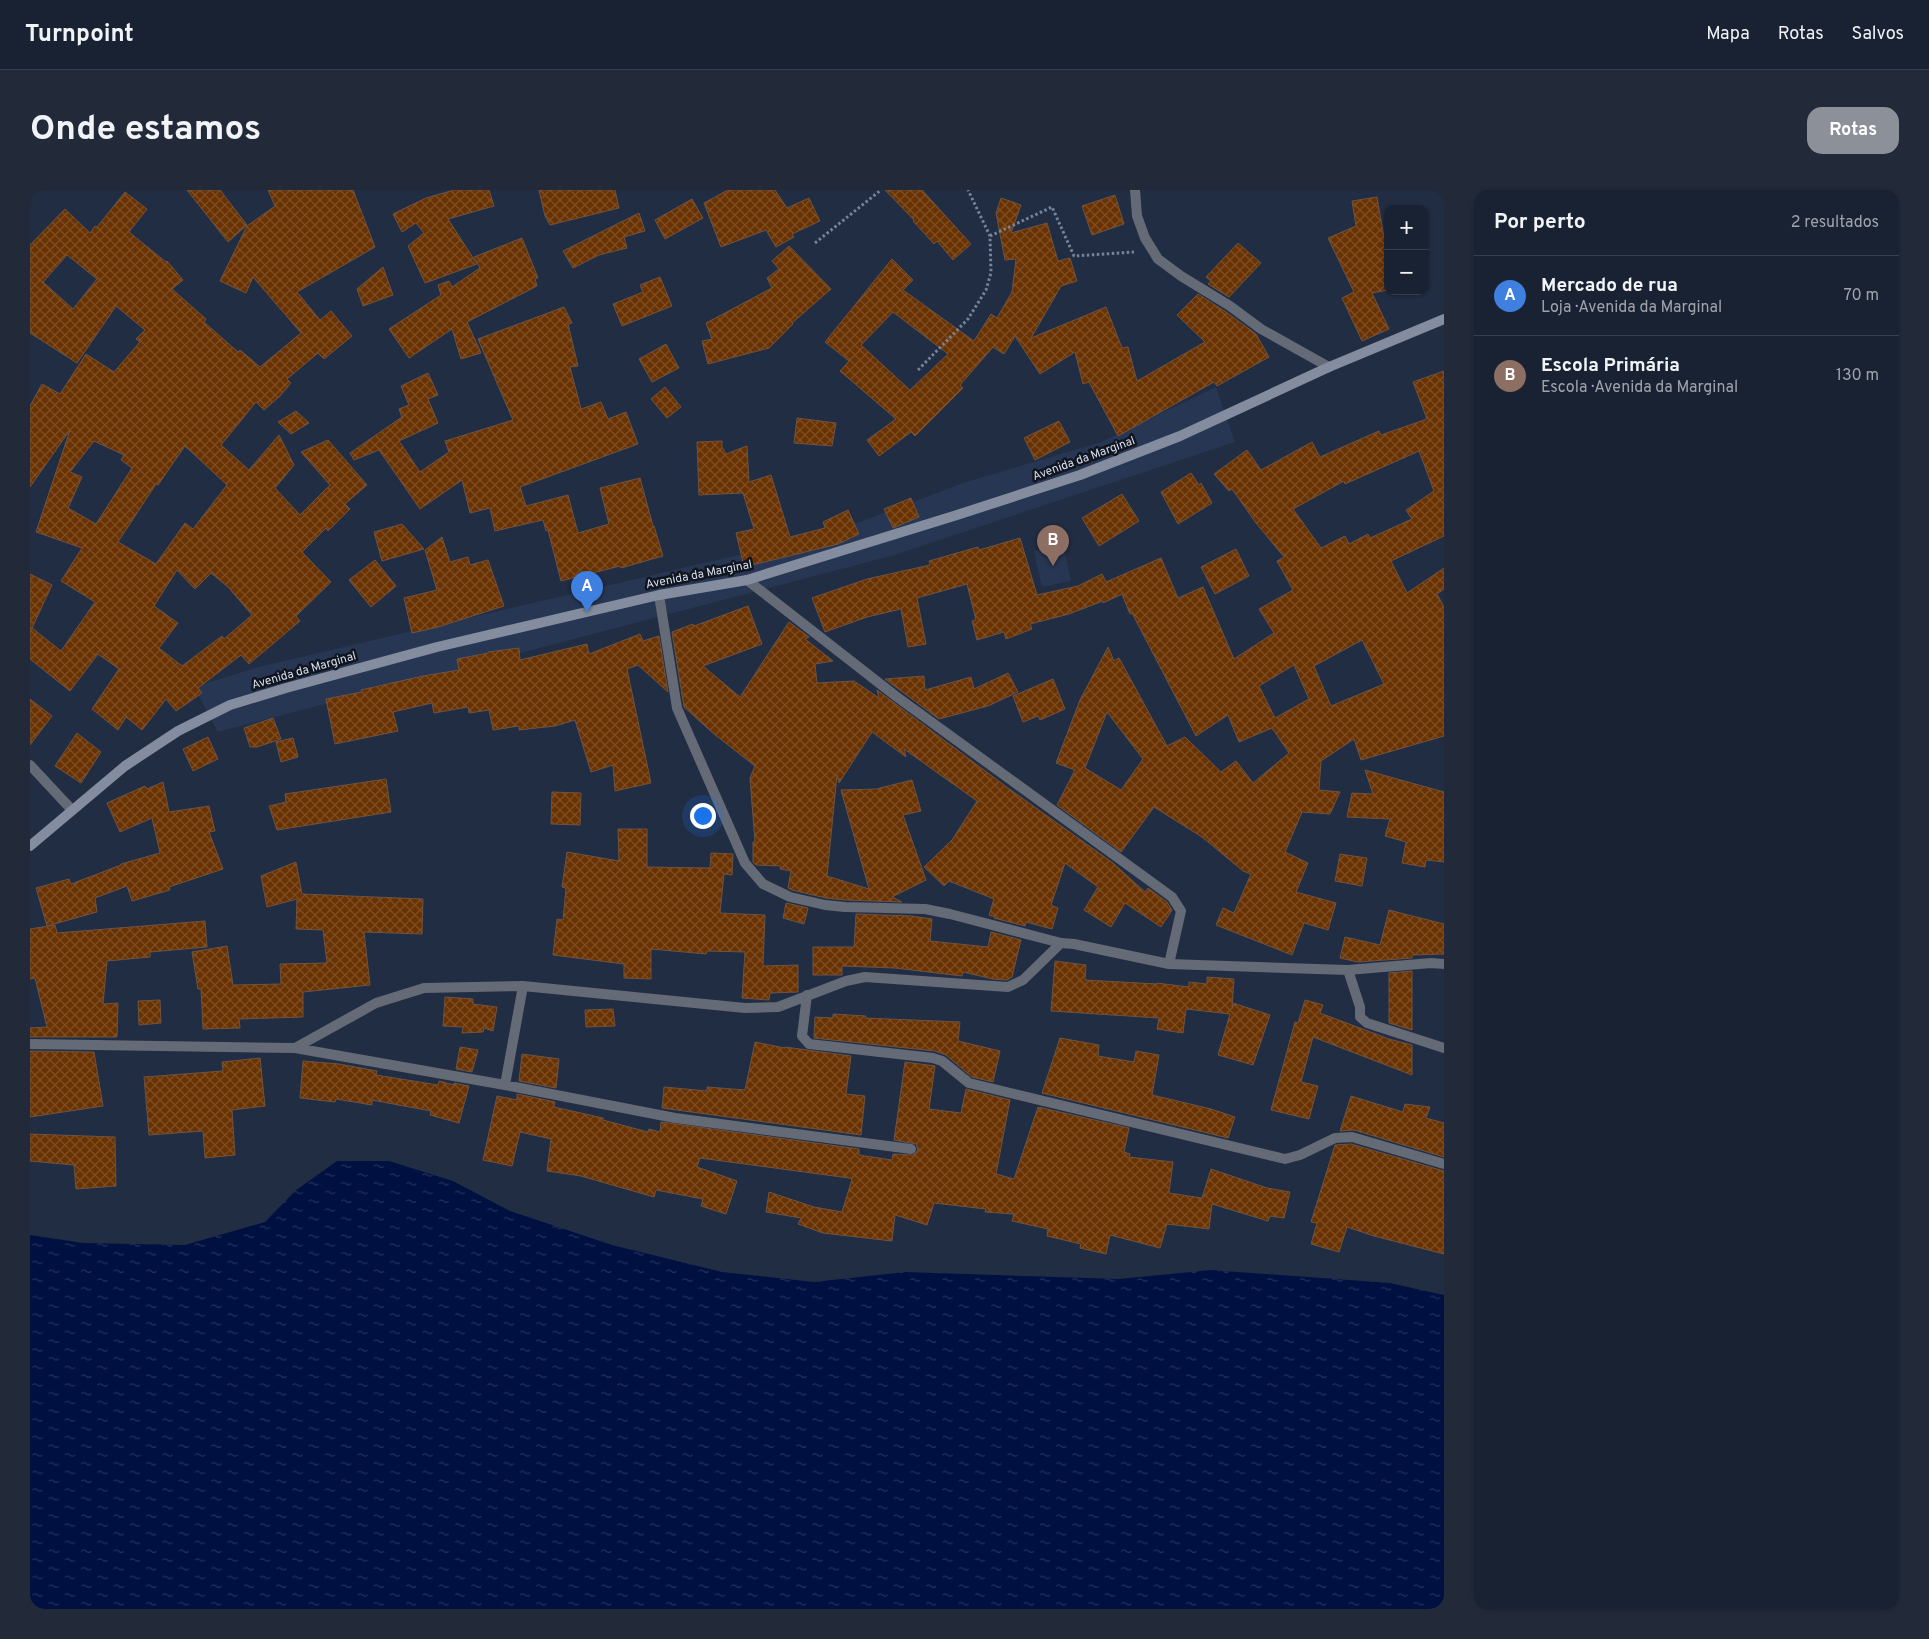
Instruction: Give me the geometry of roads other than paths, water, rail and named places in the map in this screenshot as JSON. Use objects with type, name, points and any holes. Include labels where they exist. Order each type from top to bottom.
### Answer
[{"type":"street","points":[[1135,190],[1137,216],[1144,238],[1158,260],[1230,306],[1261,329],[1329,367]]},
{"type":"street","name":"Avenida da Marginal","points":[[30,846],[124,766],[178,731],[230,705],[437,647],[659,595],[747,580],[1080,475],[1180,436],[1329,367],[1444,320]]},
{"type":"street","points":[[747,580],[897,697],[1172,897],[1181,911],[1169,964]]},
{"type":"street","points":[[659,595],[677,708],[744,863],[763,884],[790,897],[825,905],[845,907],[924,909],[950,914],[1061,944],[1074,944],[1169,964],[1348,970],[1431,963],[1444,964]]},
{"type":"street","points":[[30,765],[72,810]]},
{"type":"street","points":[[295,1048],[376,1003],[424,988],[523,986],[745,1008],[778,1007],[846,981],[866,977],[1008,986],[1023,980],[1061,944]]},
{"type":"street","points":[[1348,970],[1360,1007],[1360,1017],[1367,1023],[1444,1048]]},
{"type":"street","points":[[505,1085],[523,986]]},
{"type":"street","points":[[807,995],[802,1036],[808,1044],[933,1058],[942,1061],[969,1083],[1285,1159],[1300,1155],[1335,1138],[1352,1137],[1444,1164]]},
{"type":"street","points":[[30,1044],[295,1048],[505,1085],[675,1118],[911,1149]]},
{"type":"water","points":[[337,1161],[389,1161],[453,1181],[510,1211],[612,1245],[722,1272],[814,1282],[905,1272],[1119,1279],[1211,1270],[1390,1283],[1444,1295],[1444,1609],[30,1609],[30,1235],[83,1243],[185,1245],[265,1222],[295,1191]]},
{"type":"place","name":"Escola Primária","points":[[1053,566]]},
{"type":"place","name":"Mercado de rua","points":[[587,612]]}]
